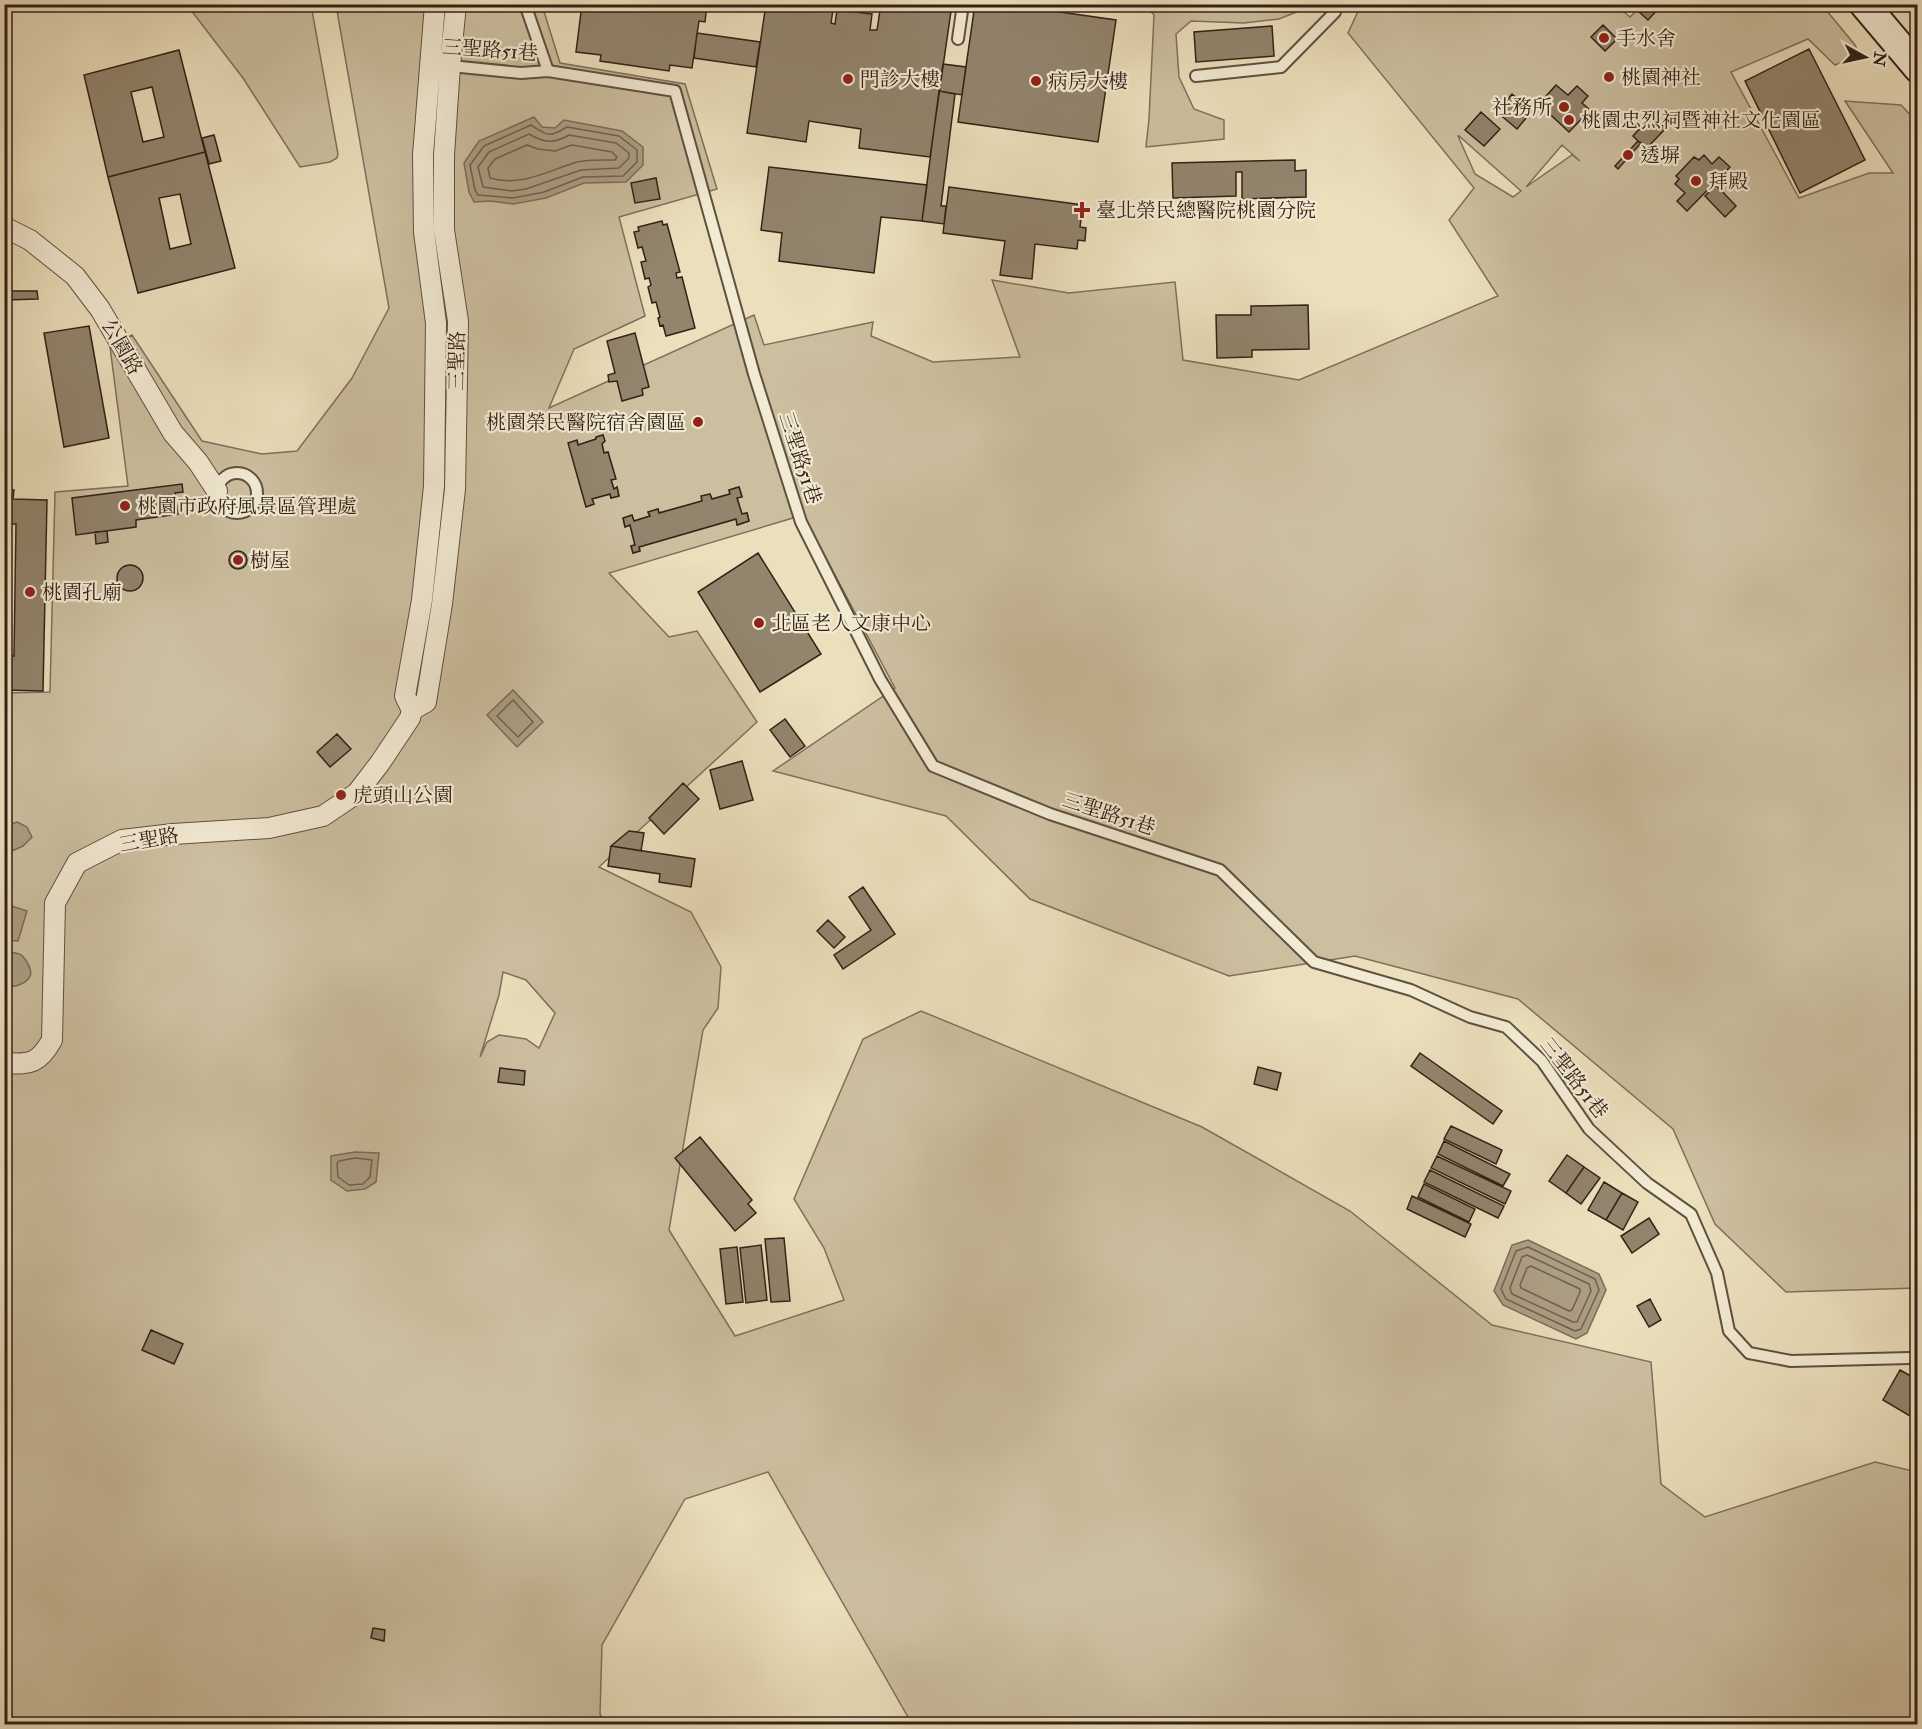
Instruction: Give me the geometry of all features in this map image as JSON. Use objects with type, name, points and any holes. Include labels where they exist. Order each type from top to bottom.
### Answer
[{"type":"street","name":"三聖路","points":[[435,4],[440,65]]},
{"type":"street","name":"三聖路","points":[[4,1063],[31,1063],[43,1055],[52,1040],[55,903],[77,863],[122,840],[173,834],[269,828],[323,816],[357,793],[410,718],[412,710],[405,696],[422,600],[434,486],[436,323],[424,232],[423,155],[440,65],[456,4]]},
{"type":"street","points":[[1864,4],[1917,68]]},
{"type":"street","name":"公園路","points":[[4,227],[30,240],[75,276],[100,309],[173,434],[198,462],[217,491]]},
{"type":"lane","name":"三聖路51巷","points":[[525,4],[548,71]]},
{"type":"lane","points":[[958,39],[963,4]]},
{"type":"lane","points":[[1196,76],[1281,67],[1335,12],[1335,4]]},
{"type":"lane","name":"三聖路51巷","points":[[440,65],[521,74],[548,71],[675,91],[754,374],[801,522],[880,679],[933,766],[1050,814],[1220,870],[1314,962],[1412,990],[1470,1017],[1506,1027],[1542,1061],[1589,1129],[1647,1183],[1691,1214],[1717,1273],[1729,1331],[1749,1353],[1791,1361],[1910,1358]]},
{"type":"shaded area","points":[[187,5],[311,5],[337,158],[330,162],[300,167],[243,78]]},
{"type":"shaded area","points":[[336,5],[542,5],[560,63],[685,84],[717,189],[619,217],[645,316],[574,349],[549,408],[754,315],[764,345],[873,322],[871,336],[933,362],[1020,357],[992,280],[1069,293],[1175,282],[1183,360],[1299,380],[1498,296],[1449,220],[1474,188],[1348,33],[1361,5],[1616,5],[1630,17],[1642,5],[1822,5],[1855,45],[1859,55],[1835,65],[1808,39],[1731,72],[1799,198],[1869,173],[1893,173],[1845,101],[1901,105],[1917,122],[1917,1288],[1786,1292],[1715,1224],[1673,1129],[1518,999],[1355,956],[1229,976],[1030,899],[946,816],[773,771],[895,688],[803,515],[609,573],[669,637],[697,631],[757,722],[599,867],[691,912],[721,967],[718,1008],[703,1030],[669,1230],[735,1336],[844,1300],[824,1248],[794,1199],[863,1039],[921,1011],[1202,1127],[1350,1211],[1492,1325],[1651,1362],[1661,1484],[1705,1517],[1875,1462],[1917,1472],[1917,1724],[912,1724],[768,1472],[685,1499],[602,1645],[600,1714],[605,1724],[5,1724],[4,693],[50,692],[55,492],[128,486],[110,347],[132,335],[202,441],[262,454],[297,451],[352,378],[389,308]],"holes":[[[1458,136],[1521,191],[1513,197],[1475,174]],[[1562,145],[1580,161],[1572,155],[1526,187]],[[603,435],[604,453],[608,452],[615,479],[611,480],[614,489],[617,487],[619,496],[611,498],[610,494],[592,499],[594,504],[586,506],[577,440],[578,445],[596,439]],[[739,487],[742,496],[737,498],[742,514],[747,513],[749,521],[738,525],[736,519],[639,547],[640,551],[633,553],[631,546],[635,545],[630,525],[625,527],[623,518],[632,516],[634,521],[650,516],[648,513],[658,509],[659,513],[702,501],[702,496],[710,494],[712,499],[730,494],[729,490]],[[503,972],[526,980],[555,1013],[539,1048],[526,1039],[499,1035],[487,1042],[480,1057],[499,995]]]},
{"type":"shaded area","points":[[1145,5],[1314,5],[1279,19],[1244,23],[1191,21],[1176,34],[1179,77],[1194,109],[1224,120],[1224,139],[1146,147],[1154,15]]},
{"type":"water","points":[[534,117],[542,127],[555,128],[564,120],[622,131],[643,147],[643,165],[626,182],[584,183],[546,198],[513,204],[490,201],[474,202],[469,192],[464,163],[479,141]]},
{"type":"water","points":[[513,690],[543,722],[517,747],[487,715]]},
{"type":"water","points":[[17,822],[27,827],[32,837],[23,846],[5,854],[5,826]]},
{"type":"water","points":[[5,904],[27,911],[18,941],[5,940]]},
{"type":"water","points":[[5,953],[22,955],[30,970],[29,979],[15,986],[5,987]]},
{"type":"water","points":[[355,1152],[379,1153],[376,1182],[365,1189],[347,1191],[331,1180],[331,1156]]},
{"type":"water","points":[[1528,1240],[1599,1274],[1606,1290],[1587,1333],[1576,1339],[1503,1305],[1494,1291],[1512,1245]]},
{"type":"building","points":[[582,4],[707,4],[705,22],[699,21],[692,68],[670,65],[669,71],[600,61],[601,55],[576,52]]},
{"type":"building","name":"門診大樓","points":[[766,4],[834,4],[831,23],[835,24],[837,10],[872,14],[870,30],[877,30],[881,4],[952,4],[930,157],[859,148],[861,129],[809,121],[806,142],[747,133]]},
{"type":"building","name":"病房大樓","points":[[975,4],[1004,4],[1116,20],[1098,142],[958,122]]},
{"type":"building","points":[[1644,4],[1658,4],[1660,7],[1648,20],[1638,11]]},
{"type":"building","name":"手水舍","points":[[1603,25],[1617,39],[1605,51],[1591,37]]},
{"type":"building","points":[[1272,26],[1274,56],[1196,62],[1194,32]]},
{"type":"building","points":[[697,33],[760,42],[756,67],[694,58]]},
{"type":"building","points":[[1809,49],[1865,160],[1800,193],[1745,81]]},
{"type":"building","points":[[179,50],[205,152],[108,177],[84,75]],"holes":[[[152,87],[164,137],[143,142],[131,92]]]},
{"type":"building","points":[[943,64],[966,67],[962,95],[939,91]]},
{"type":"building","name":"社務所","points":[[1556,85],[1568,95],[1577,86],[1588,96],[1582,103],[1590,110],[1569,132],[1539,104]]},
{"type":"building","points":[[939,91],[955,94],[941,206],[946,206],[944,224],[922,221]]},
{"type":"building","points":[[1512,94],[1532,111],[1517,129],[1497,112]]},
{"type":"building","points":[[1481,112],[1500,129],[1484,146],[1465,130]]},
{"type":"building","points":[[1652,115],[1666,128],[1646,149],[1633,136]]},
{"type":"building","points":[[214,135],[221,161],[209,164],[202,138]]},
{"type":"building","name":"透塀","points":[[1638,141],[1641,143],[1618,169],[1615,166]]},
{"type":"building","points":[[205,152],[235,268],[138,293],[108,177]],"holes":[[[180,194],[191,244],[170,249],[159,198]]]},
{"type":"building","name":"拜殿","points":[[1704,155],[1712,164],[1719,157],[1730,167],[1687,211],[1677,201],[1685,193],[1675,184],[1679,179],[1676,176],[1694,157],[1699,160]]},
{"type":"building","points":[[1295,160],[1295,171],[1306,170],[1306,197],[1242,199],[1242,172],[1236,172],[1236,196],[1173,198],[1172,163]]},
{"type":"building","points":[[769,167],[927,185],[922,221],[881,217],[874,273],[779,261],[782,233],[761,230]]},
{"type":"building","points":[[656,178],[660,199],[635,203],[631,183]]},
{"type":"building","points":[[1716,185],[1736,206],[1725,217],[1705,196]]},
{"type":"building","points":[[949,187],[1083,205],[1080,227],[1086,228],[1085,241],[1078,240],[1077,249],[1035,244],[1032,279],[1000,275],[1005,241],[943,233]]},
{"type":"building","points":[[662,221],[663,225],[667,224],[680,272],[676,273],[677,278],[682,277],[695,328],[666,336],[663,325],[660,326],[656,302],[652,303],[648,287],[651,285],[649,278],[645,279],[641,262],[646,261],[642,247],[638,248],[634,232],[639,231],[638,227]]},
{"type":"building","points":[[4,291],[37,291],[38,299],[4,300]]},
{"type":"building","points":[[1308,305],[1309,349],[1252,350],[1252,357],[1217,358],[1216,315],[1251,315],[1251,306]]},
{"type":"building","points":[[89,326],[109,438],[64,447],[44,333]]},
{"type":"building","points":[[635,333],[649,387],[642,389],[643,395],[622,401],[617,381],[609,382],[608,375],[615,373],[607,341]]},
{"type":"building","points":[[603,435],[604,453],[608,452],[616,479],[611,480],[614,489],[617,487],[619,496],[611,498],[610,494],[592,499],[594,504],[586,507],[568,443],[577,440],[578,445]]},
{"type":"building","name":"桃園市政府風景區管理處","points":[[182,484],[183,492],[175,493],[178,514],[136,520],[136,527],[76,535],[72,498]]},
{"type":"building","points":[[739,487],[742,497],[737,498],[742,514],[747,513],[749,521],[737,525],[736,519],[639,547],[640,551],[633,553],[631,546],[635,545],[630,525],[625,527],[623,518],[632,515],[634,521],[650,516],[648,512],[658,509],[659,513],[702,501],[701,496],[710,494],[712,499],[730,494],[729,490]]},
{"type":"building","name":"桃園孔廟","points":[[4,490],[14,490],[13,499],[47,500],[43,691],[4,690],[4,656],[14,656],[16,524],[10,524],[10,529],[4,529]]},
{"type":"building","points":[[107,531],[108,542],[96,544],[95,532]]},
{"type":"building","name":"樹屋","points":[[238,551],[244,554],[247,560],[244,566],[238,569],[232,566],[229,560],[232,554]]},
{"type":"building","name":"北區老人文康中心","points":[[758,553],[821,654],[760,692],[698,592]]},
{"type":"building","points":[[130,565],[140,568],[143,578],[140,588],[130,591],[120,588],[117,578],[120,568]]},
{"type":"building","points":[[4,579],[10,579],[9,634],[4,634]]},
{"type":"building","points":[[785,719],[805,746],[790,757],[770,730]]},
{"type":"building","points":[[337,734],[351,749],[330,767],[317,752]]},
{"type":"building","points":[[742,761],[753,800],[720,809],[710,770]]},
{"type":"building","points":[[683,783],[699,799],[664,834],[649,818]]},
{"type":"building","points":[[629,831],[644,833],[641,851],[611,846]]},
{"type":"building","points":[[611,846],[695,859],[691,887],[659,882],[660,874],[608,866]]},
{"type":"building","points":[[863,887],[895,934],[843,969],[834,955],[871,930],[849,897]]},
{"type":"building","points":[[828,920],[845,937],[834,948],[817,931]]},
{"type":"building","points":[[1420,1053],[1502,1111],[1493,1124],[1411,1066]]},
{"type":"building","points":[[1258,1067],[1281,1073],[1277,1090],[1254,1084]]},
{"type":"building","points":[[500,1068],[525,1071],[524,1085],[498,1082]]},
{"type":"building","points":[[1451,1126],[1502,1150],[1496,1164],[1444,1139]]},
{"type":"building","points":[[700,1137],[752,1200],[748,1204],[756,1213],[735,1231],[675,1158]]},
{"type":"building","points":[[1444,1141],[1510,1174],[1503,1186],[1438,1154]]},
{"type":"building","points":[[1567,1155],[1584,1167],[1566,1193],[1549,1181]]},
{"type":"building","points":[[1437,1156],[1511,1191],[1505,1204],[1431,1168]]},
{"type":"building","points":[[1584,1167],[1600,1178],[1581,1204],[1566,1193]]},
{"type":"building","points":[[1430,1170],[1504,1206],[1498,1218],[1424,1182]]},
{"type":"building","points":[[1604,1182],[1622,1193],[1606,1220],[1588,1210]]},
{"type":"building","points":[[1424,1184],[1475,1209],[1469,1222],[1418,1197]]},
{"type":"building","points":[[1622,1193],[1638,1202],[1623,1230],[1606,1220]]},
{"type":"building","points":[[1412,1196],[1471,1224],[1465,1237],[1407,1209]]},
{"type":"building","points":[[1649,1218],[1659,1234],[1632,1253],[1621,1236]]},
{"type":"building","points":[[784,1238],[790,1301],[771,1302],[765,1239]]},
{"type":"building","points":[[761,1245],[767,1300],[746,1303],[740,1248]]},
{"type":"building","points":[[737,1247],[743,1302],[726,1304],[720,1249]]},
{"type":"building","points":[[1650,1299],[1661,1320],[1649,1327],[1637,1306]]},
{"type":"building","points":[[151,1330],[183,1344],[174,1364],[142,1350]]},
{"type":"building","points":[[1900,1370],[1918,1380],[1918,1403],[1910,1416],[1883,1400]]},
{"type":"building","points":[[373,1628],[385,1630],[384,1641],[371,1638]]},
{"type":"place","name":"手水舍","points":[[1604,38]]},
{"type":"place","name":"桃園神社","points":[[1609,77]]},
{"type":"place","name":"門診大樓","points":[[848,79]]},
{"type":"place","name":"病房大樓","points":[[1036,81]]},
{"type":"place","name":"社務所","points":[[1564,107]]},
{"type":"place","name":"桃園忠烈祠暨神社文化園區","points":[[1569,120]]},
{"type":"place","name":"透塀","points":[[1628,155]]},
{"type":"place","name":"拜殿","points":[[1696,181]]},
{"type":"place","name":"臺北榮民總醫院桃園分院","points":[[1082,210]]},
{"type":"place","name":"桃園榮民醫院宿舍園區","points":[[698,422]]},
{"type":"place","name":"桃園市政府風景區管理處","points":[[125,506]]},
{"type":"place","name":"樹屋","points":[[238,560]]},
{"type":"place","name":"桃園孔廟","points":[[30,592]]},
{"type":"place","name":"北區老人文康中心","points":[[759,623]]},
{"type":"place","name":"虎頭山公園","points":[[341,795]]}]
